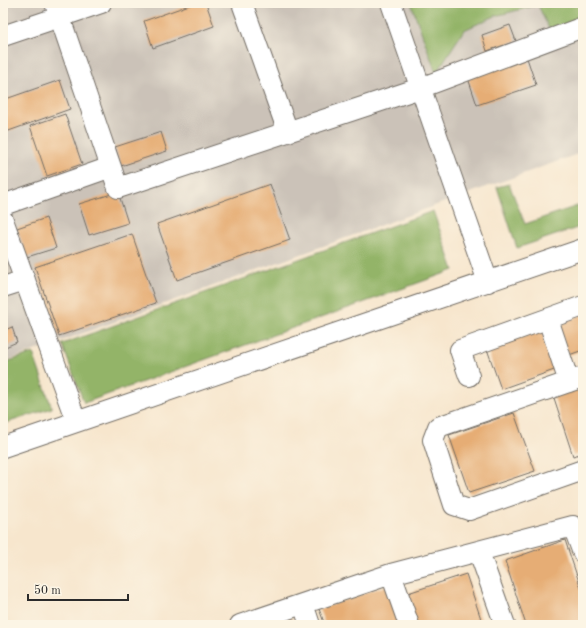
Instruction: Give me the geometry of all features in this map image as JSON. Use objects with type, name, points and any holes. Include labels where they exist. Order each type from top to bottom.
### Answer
[{"type":"street","points":[[3,36],[57,10],[101,3]]},
{"type":"street","points":[[242,3],[288,132]]},
{"type":"street","points":[[391,3],[488,282]]},
{"type":"street","points":[[57,10],[118,188],[420,88],[583,27]]},
{"type":"street","points":[[3,205],[111,167]]},
{"type":"street","points":[[3,220],[76,421]]},
{"type":"street","points":[[3,447],[583,249]]},
{"type":"street","points":[[3,287],[25,280]]},
{"type":"street","points":[[469,376],[460,350],[583,306]]},
{"type":"street","points":[[548,319],[576,379],[438,427],[433,440],[454,505],[469,510],[583,470]]},
{"type":"street","points":[[240,625],[392,574],[574,526],[583,553]]},
{"type":"street","points":[[479,552],[505,625]]},
{"type":"street","points":[[392,574],[409,625]]},
{"type":"street","points":[[303,604],[310,625]]},
{"type":"shaded area","points":[[3,3],[583,3],[583,152],[3,362]]},
{"type":"green space","points":[[411,3],[583,3],[583,18],[550,31],[538,5],[495,16],[464,30],[436,73]]},
{"type":"green space","points":[[509,184],[525,224],[583,204],[583,226],[517,248],[497,187]]},
{"type":"green space","points":[[433,211],[454,270],[84,403],[62,344]]},
{"type":"green space","points":[[33,353],[52,408],[3,424],[3,363]]},
{"type":"building","points":[[195,3],[206,3],[214,26],[153,48],[144,21]]},
{"type":"building","points":[[510,25],[516,41],[487,51],[482,35]]},
{"type":"building","points":[[527,58],[536,85],[477,105],[468,78]]},
{"type":"building","points":[[60,80],[70,109],[3,133],[3,100]]},
{"type":"building","points":[[65,114],[82,164],[47,176],[30,126]]},
{"type":"building","points":[[161,132],[167,151],[121,166],[115,147]]},
{"type":"building","points":[[270,184],[290,240],[177,280],[157,224]]},
{"type":"building","points":[[118,192],[128,223],[89,235],[79,204]]},
{"type":"building","points":[[46,218],[56,248],[27,257],[17,228]]},
{"type":"building","points":[[132,234],[156,303],[59,336],[35,267]]},
{"type":"building","points":[[583,314],[583,350],[569,355],[557,325]]},
{"type":"building","points":[[12,327],[17,342],[3,348],[3,331]]},
{"type":"building","points":[[542,329],[557,369],[501,389],[487,349]]},
{"type":"building","points":[[583,385],[583,453],[573,456],[553,395]]},
{"type":"building","points":[[514,413],[535,471],[469,493],[449,435]]},
{"type":"building","points":[[565,540],[583,594],[583,625],[526,625],[505,561]]},
{"type":"building","points":[[466,574],[483,625],[416,625],[405,594]]},
{"type":"building","points":[[388,585],[403,625],[325,625],[319,609]]},
{"type":"building","points":[[290,618],[293,625],[271,625]]}]
